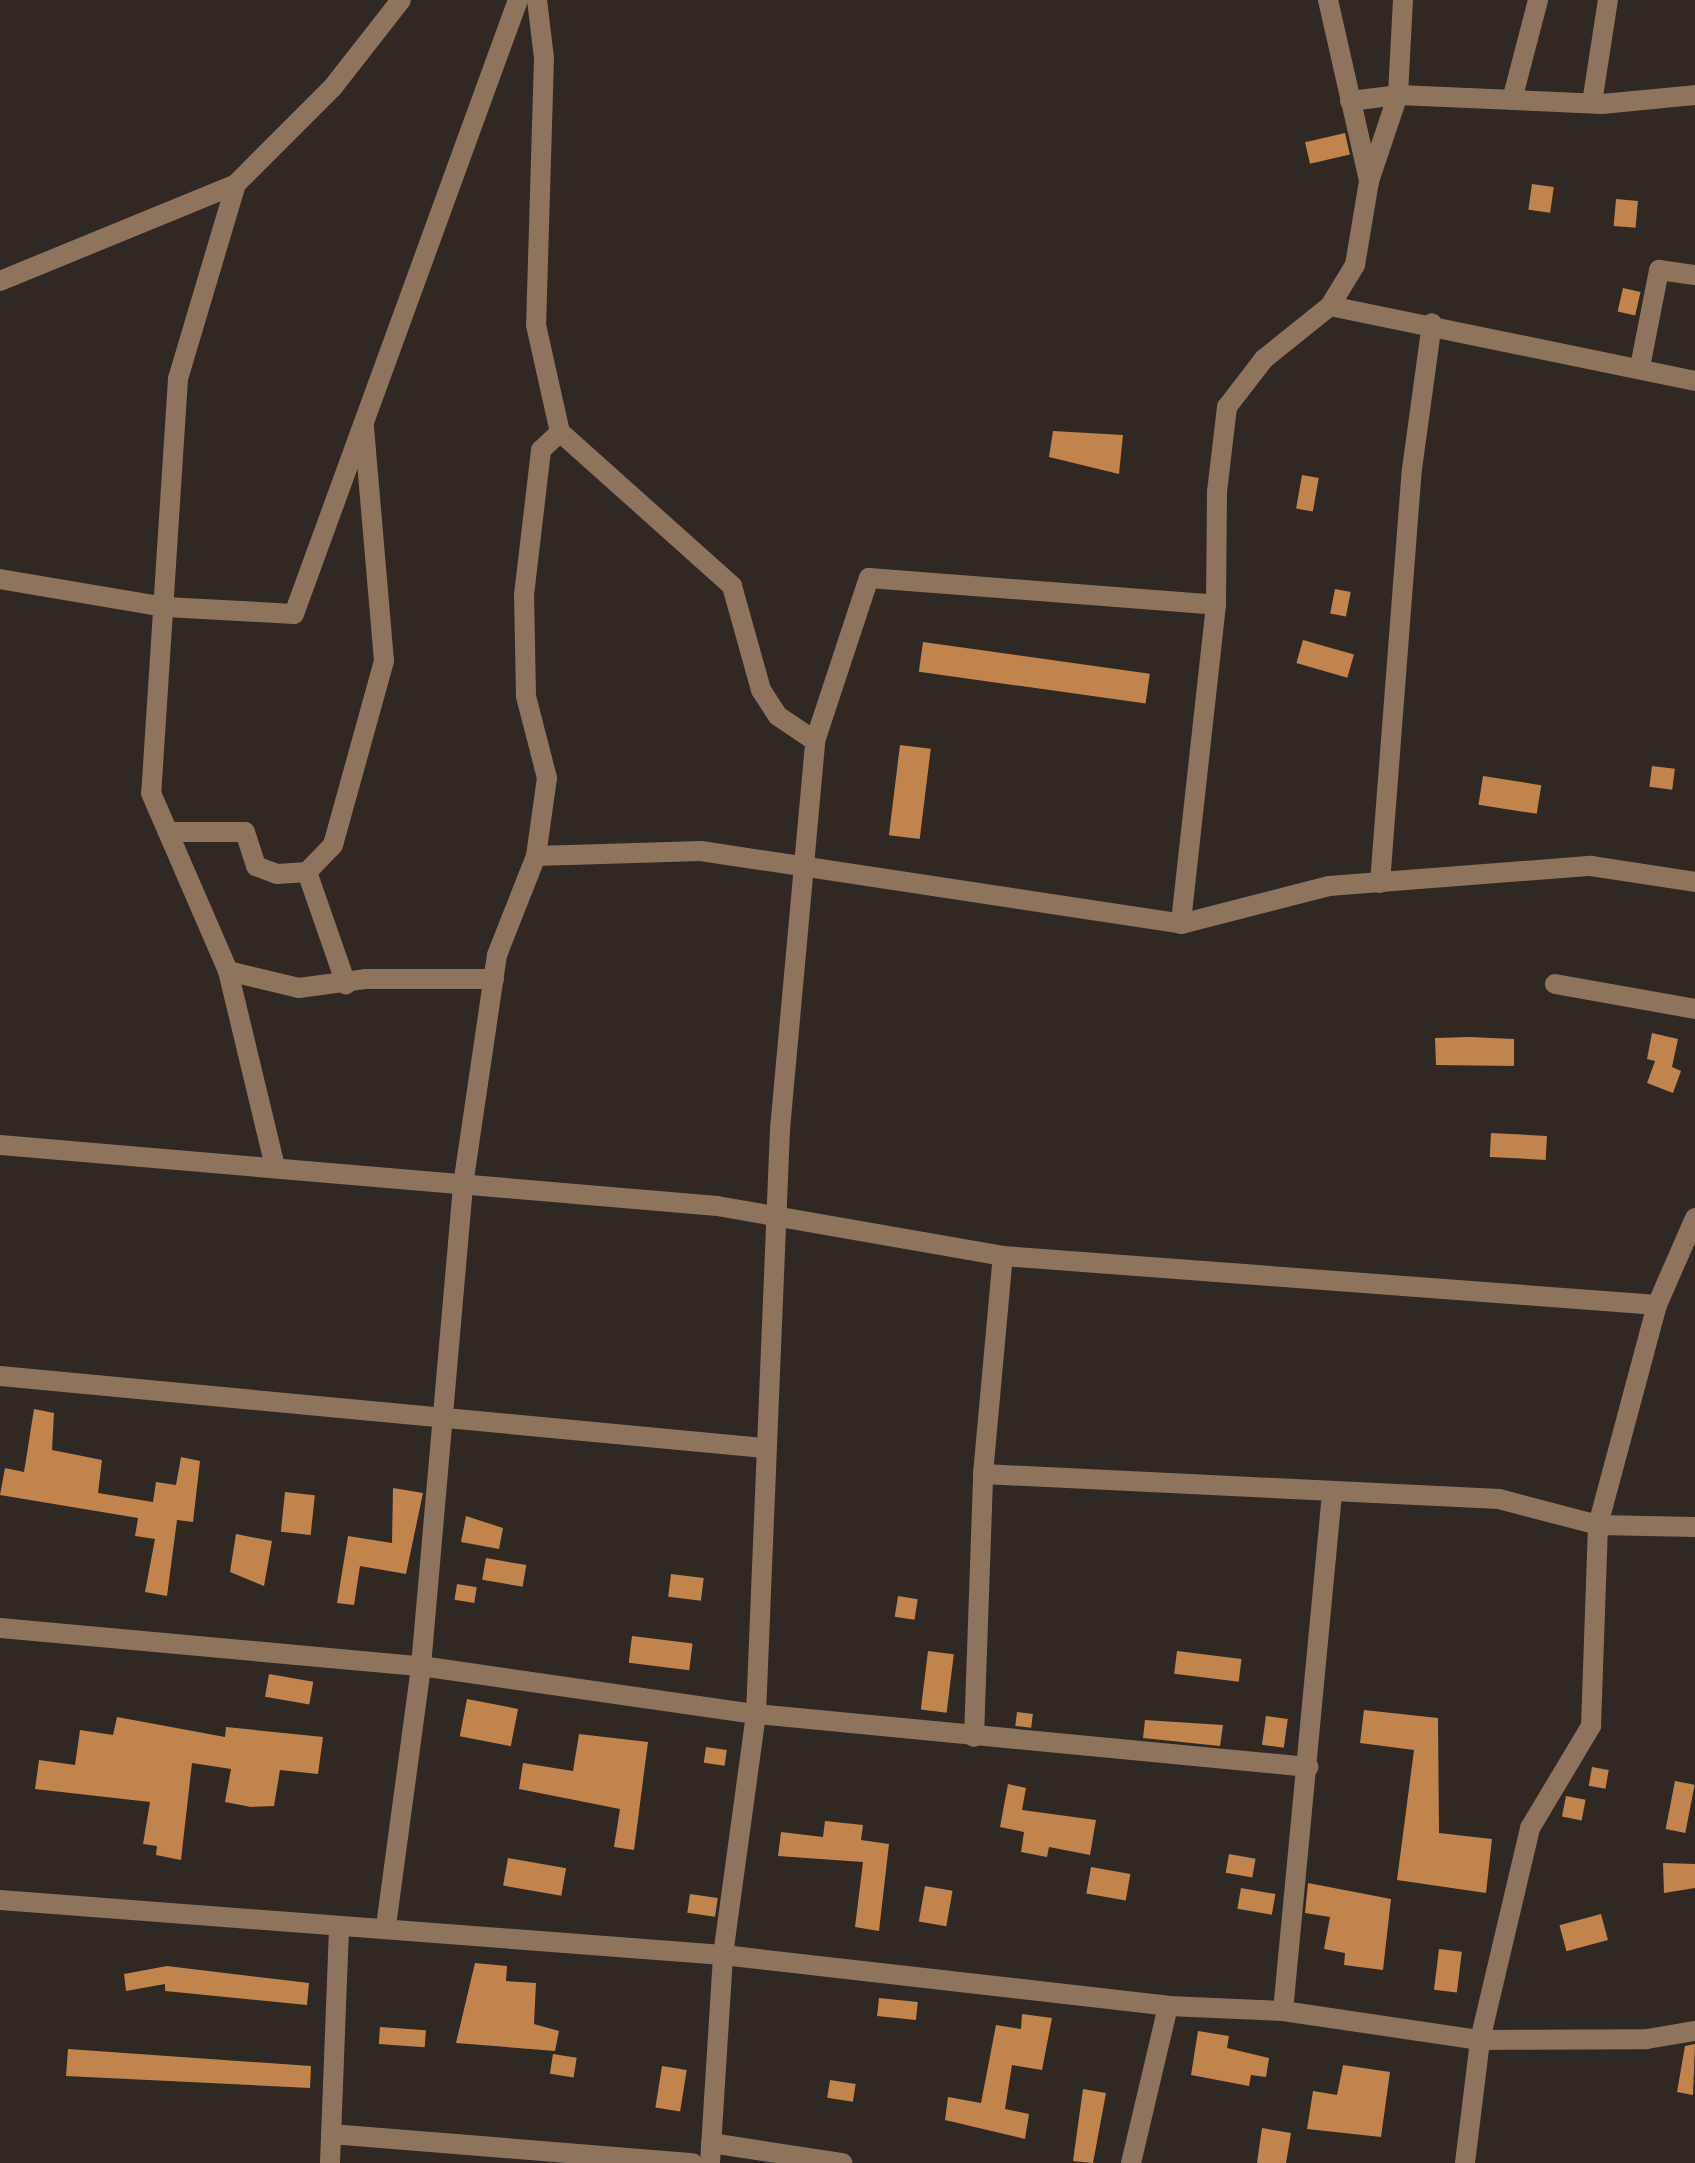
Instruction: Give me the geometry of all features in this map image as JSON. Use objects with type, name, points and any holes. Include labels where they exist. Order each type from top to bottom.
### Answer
[{"type":"street","points":[[0,281],[236,184],[333,87],[401,0]]},
{"type":"street","points":[[0,579],[166,607],[294,614],[518,0]]},
{"type":"street","points":[[537,0],[544,58],[536,325],[560,432],[732,586],[761,690],[778,716],[815,741]]},
{"type":"street","points":[[1328,0],[1369,181]]},
{"type":"street","points":[[1181,924],[1216,605],[1217,492],[1227,407],[1264,359],[1330,306],[1355,265],[1369,181],[1398,95],[1403,0]]},
{"type":"street","points":[[1512,100],[1538,0]]},
{"type":"street","points":[[1592,103],[1608,0]]},
{"type":"street","points":[[1350,101],[1398,95],[1592,103],[1695,95]]},
{"type":"street","points":[[236,184],[178,379],[166,607],[151,793],[228,971],[275,1167]]},
{"type":"street","points":[[1640,367],[1659,270],[1695,275]]},
{"type":"street","points":[[1330,306],[1432,323],[1695,381]]},
{"type":"street","points":[[1380,883],[1412,469],[1432,323]]},
{"type":"street","points":[[168,832],[229,827],[245,832],[256,866],[277,874],[307,872],[333,845],[384,661],[385,606],[363,419]]},
{"type":"street","points":[[386,1926],[421,1666],[439,1413],[463,1185],[494,979],[536,856],[547,778],[526,696],[524,595],[541,450],[560,432]]},
{"type":"street","points":[[842,2163],[710,2153],[723,1955],[756,1714],[777,1213],[815,741],[869,578],[1216,605]]},
{"type":"street","points":[[536,856],[701,851],[804,864],[1181,924],[1329,886],[1591,866],[1695,882]]},
{"type":"street","points":[[307,872],[346,984]]},
{"type":"street","points":[[228,971],[299,988],[494,979]]},
{"type":"street","points":[[1555,984],[1695,1009]]},
{"type":"street","points":[[0,1145],[777,1213],[1003,1256],[1657,1305]]},
{"type":"street","points":[[1465,2163],[1480,2040],[1530,1828],[1591,1726],[1598,1525],[1657,1305],[1695,1218]]},
{"type":"street","points":[[974,1737],[983,1474],[1003,1256]]},
{"type":"street","points":[[0,1376],[439,1413],[765,1448]]},
{"type":"street","points":[[983,1474],[1332,1494],[1499,1499],[1598,1525],[1695,1527]]},
{"type":"street","points":[[1283,2011],[1332,1494]]},
{"type":"street","points":[[0,1628],[421,1666],[756,1714],[1308,1767]]},
{"type":"street","points":[[0,1900],[339,1926],[386,1926],[723,1955],[1168,2006],[1283,2011],[1480,2040],[1647,2039],[1695,2031]]},
{"type":"street","points":[[330,2163],[339,1926]]},
{"type":"street","points":[[1131,2163],[1168,2006]]},
{"type":"street","points":[[331,2134],[693,2163]]},
{"type":"building","points":[[1345,133],[1350,154],[1310,164],[1305,142]]},
{"type":"building","points":[[1532,184],[1554,187],[1550,213],[1528,210]]},
{"type":"building","points":[[1616,199],[1638,201],[1636,228],[1614,226]]},
{"type":"building","points":[[1623,288],[1641,292],[1635,315],[1618,311]]},
{"type":"building","points":[[1053,431],[1123,435],[1119,474],[1049,457]]},
{"type":"building","points":[[1302,475],[1319,478],[1313,511],[1296,508]]},
{"type":"building","points":[[1335,589],[1351,592],[1346,617],[1330,614]]},
{"type":"building","points":[[1303,640],[1354,655],[1347,678],[1296,663]]},
{"type":"building","points":[[923,642],[1150,674],[1146,704],[919,672]]},
{"type":"building","points":[[900,745],[931,749],[920,839],[889,835]]},
{"type":"building","points":[[1652,766],[1675,769],[1672,790],[1649,787]]},
{"type":"building","points":[[1483,776],[1541,785],[1537,814],[1478,805]]},
{"type":"building","points":[[1652,1033],[1678,1039],[1672,1067],[1681,1071],[1673,1093],[1647,1083],[1655,1061],[1647,1059]]},
{"type":"building","points":[[1435,1038],[1514,1039],[1514,1066],[1436,1065]]},
{"type":"building","points":[[1491,1133],[1547,1136],[1546,1160],[1490,1157]]},
{"type":"building","points":[[34,1409],[54,1413],[52,1450],[102,1460],[98,1493],[153,1502],[156,1482],[176,1485],[181,1457],[200,1461],[193,1522],[177,1520],[167,1596],[145,1592],[155,1539],[135,1536],[138,1518],[0,1495],[5,1468],[24,1472]]},
{"type":"building","points":[[393,1488],[423,1493],[406,1574],[360,1566],[354,1605],[337,1603],[348,1536],[392,1543]]},
{"type":"building","points":[[285,1492],[315,1495],[311,1535],[281,1532]]},
{"type":"building","points":[[466,1516],[503,1528],[499,1549],[461,1542]]},
{"type":"building","points":[[236,1534],[272,1541],[264,1586],[230,1572]]},
{"type":"building","points":[[486,1558],[526,1565],[523,1587],[482,1580]]},
{"type":"building","points":[[671,1574],[704,1578],[701,1601],[668,1597]]},
{"type":"building","points":[[457,1584],[477,1587],[474,1603],[454,1600]]},
{"type":"building","points":[[898,1596],[918,1599],[914,1620],[895,1617]]},
{"type":"building","points":[[632,1636],[693,1643],[689,1670],[629,1663]]},
{"type":"building","points":[[928,1651],[954,1654],[947,1713],[921,1710]]},
{"type":"building","points":[[1177,1651],[1242,1659],[1239,1682],[1174,1674]]},
{"type":"building","points":[[269,1674],[313,1682],[309,1704],[265,1697]]},
{"type":"building","points":[[467,1699],[518,1709],[511,1746],[460,1736]]},
{"type":"building","points":[[1364,1710],[1438,1718],[1439,1833],[1492,1839],[1486,1893],[1397,1880],[1414,1750],[1360,1743]]},
{"type":"building","points":[[1017,1712],[1033,1714],[1031,1728],[1015,1726]]},
{"type":"building","points":[[1266,1716],[1288,1719],[1284,1748],[1262,1745]]},
{"type":"building","points":[[117,1717],[225,1737],[226,1727],[323,1737],[318,1774],[280,1770],[274,1806],[251,1807],[225,1802],[231,1769],[192,1763],[181,1860],[156,1855],[157,1846],[143,1844],[150,1802],[35,1789],[39,1760],[75,1765],[80,1730],[113,1735]]},
{"type":"building","points":[[1145,1720],[1223,1725],[1220,1746],[1143,1738]]},
{"type":"building","points":[[579,1734],[648,1742],[634,1850],[614,1847],[620,1809],[519,1789],[523,1763],[573,1771]]},
{"type":"building","points":[[706,1747],[727,1750],[725,1766],[704,1763]]},
{"type":"building","points":[[1592,1767],[1609,1770],[1605,1789],[1589,1786]]},
{"type":"building","points":[[1675,1781],[1695,1785],[1685,1833],[1666,1829]]},
{"type":"building","points":[[1008,1784],[1026,1788],[1022,1810],[1096,1820],[1090,1855],[1049,1847],[1047,1857],[1021,1852],[1024,1832],[1000,1827]]},
{"type":"building","points":[[1566,1796],[1586,1800],[1582,1820],[1562,1817]]},
{"type":"building","points":[[825,1821],[863,1825],[861,1840],[889,1844],[879,1931],[855,1927],[863,1862],[778,1856],[781,1832],[823,1837]]},
{"type":"building","points":[[1229,1854],[1256,1859],[1252,1877],[1226,1873]]},
{"type":"building","points":[[508,1858],[566,1868],[561,1896],[503,1886]]},
{"type":"building","points":[[1663,1863],[1695,1864],[1695,1888],[1664,1893]]},
{"type":"building","points":[[1091,1867],[1130,1874],[1126,1901],[1086,1894]]},
{"type":"building","points":[[1308,1883],[1391,1899],[1383,1970],[1344,1965],[1345,1953],[1324,1949],[1330,1917],[1305,1913]]},
{"type":"building","points":[[925,1886],[953,1891],[946,1926],[919,1921]]},
{"type":"building","points":[[1241,1888],[1275,1894],[1272,1915],[1237,1909]]},
{"type":"building","points":[[690,1894],[718,1898],[715,1917],[687,1913]]},
{"type":"building","points":[[1601,1914],[1608,1940],[1566,1951],[1559,1925]]},
{"type":"building","points":[[1439,1949],[1462,1952],[1457,1992],[1434,1990]]},
{"type":"building","points":[[475,1963],[507,1966],[506,1981],[536,1983],[534,2024],[559,2031],[555,2051],[456,2043]]},
{"type":"building","points":[[167,1966],[309,1983],[307,2005],[165,1991],[165,1984],[126,1991],[124,1974]]},
{"type":"building","points":[[879,1998],[918,2002],[916,2020],[877,2016]]},
{"type":"building","points":[[1022,2014],[1052,2018],[1042,2070],[1012,2065],[1005,2109],[1029,2114],[1025,2139],[945,2120],[948,2097],[981,2103],[996,2025],[1021,2029]]},
{"type":"building","points":[[380,2027],[426,2030],[425,2047],[379,2044]]},
{"type":"building","points":[[1198,2031],[1229,2036],[1227,2048],[1269,2058],[1266,2077],[1251,2075],[1249,2086],[1191,2075]]},
{"type":"building","points":[[1695,2044],[1693,2095],[1677,2092],[1685,2046]]},
{"type":"building","points":[[68,2049],[311,2066],[310,2088],[66,2076]]},
{"type":"building","points":[[553,2054],[577,2058],[574,2078],[550,2074]]},
{"type":"building","points":[[1343,2065],[1390,2072],[1381,2137],[1307,2129],[1313,2091],[1337,2095]]},
{"type":"building","points":[[662,2066],[687,2070],[680,2111],[655,2107]]},
{"type":"building","points":[[830,2080],[856,2084],[853,2102],[827,2098]]},
{"type":"building","points":[[1083,2089],[1106,2093],[1093,2163],[1073,2161]]},
{"type":"building","points":[[1262,2128],[1291,2133],[1286,2163],[1257,2163]]}]
